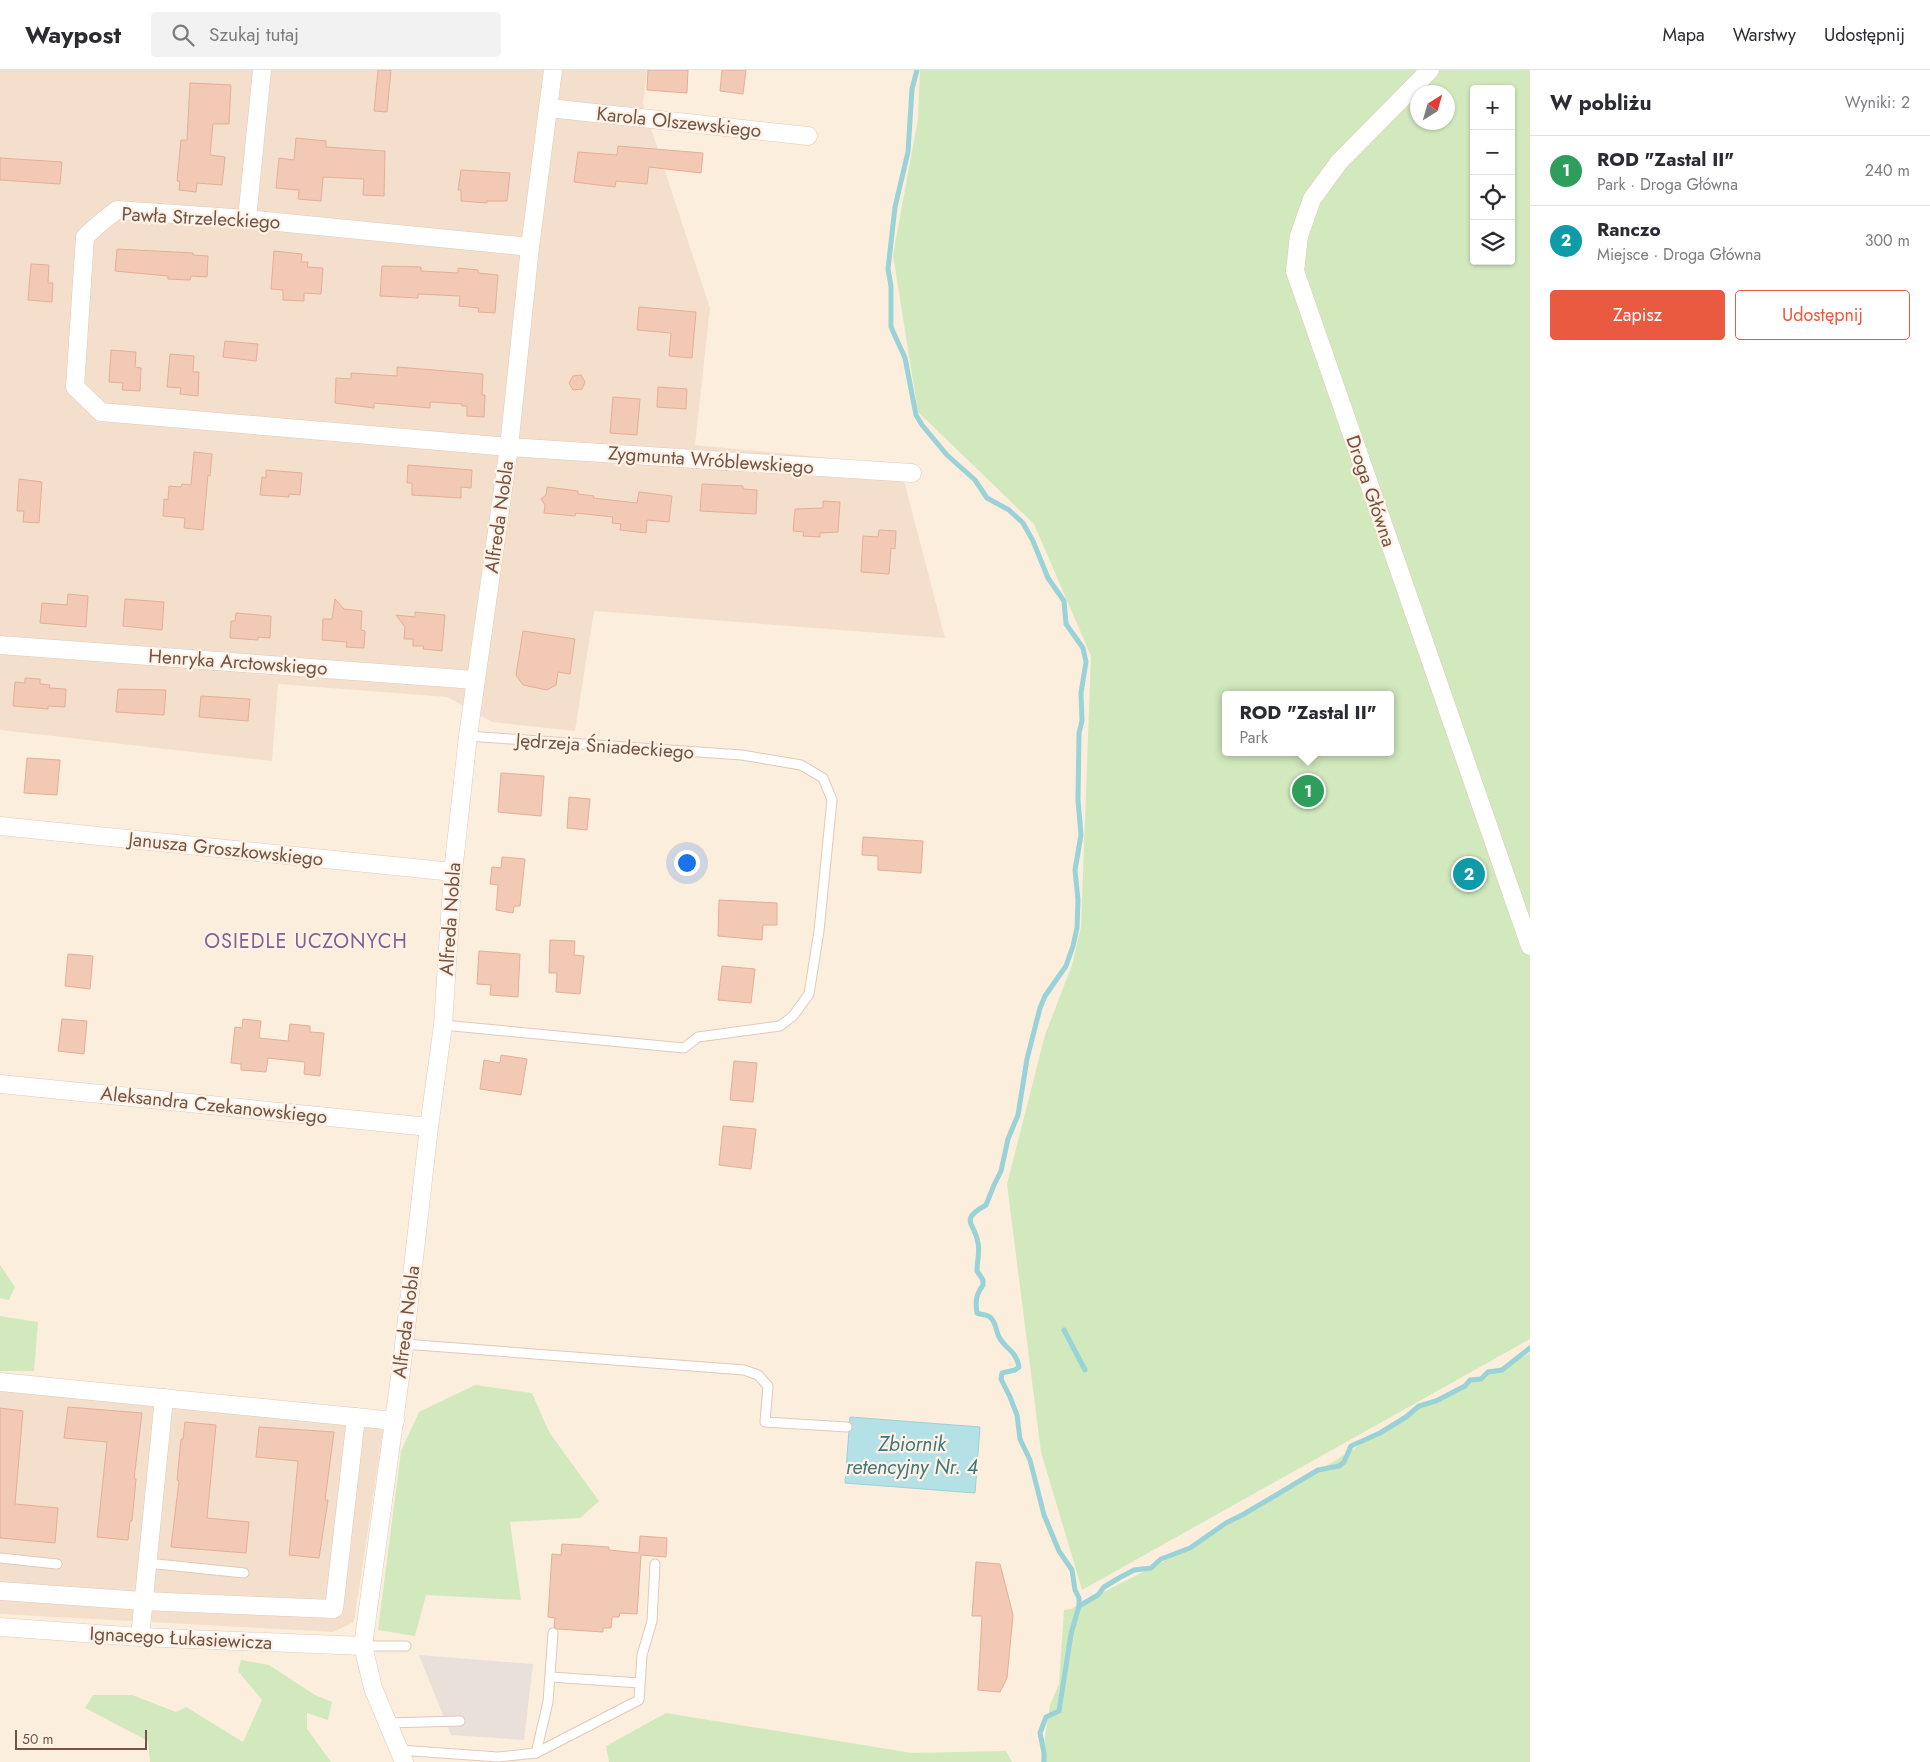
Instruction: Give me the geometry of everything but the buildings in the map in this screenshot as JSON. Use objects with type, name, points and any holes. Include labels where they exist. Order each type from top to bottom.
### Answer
[{"type":"street","points":[[247,219],[262,70]]},
{"type":"street","name":"Alfreda Nobla","points":[[402,1756],[373,1688],[363,1646],[395,1421],[429,1127],[443,1025],[453,872],[468,736],[509,447],[530,247],[553,70]]},
{"type":"street","name":"Droga Główna","points":[[1430,70],[1339,162],[1312,199],[1299,236],[1295,271],[1530,946]]},
{"type":"street","name":"Karola Olszewskiego","points":[[549,108],[808,136]]},
{"type":"street","name":"Pawła Strzeleckiego","points":[[509,447],[101,412],[75,388],[86,237],[117,210],[247,219],[530,247]]},
{"type":"street","name":"Zygmunta Wróblewskiego","points":[[509,447],[912,474]]},
{"type":"street","name":"Henryka Arctowskiego","points":[[0,645],[475,680]]},
{"type":"street","name":"Janusza Groszkowskiego","points":[[0,826],[453,872]]},
{"type":"street","name":"Aleksandra Czekanowskiego","points":[[0,1084],[429,1127]]},
{"type":"street","points":[[0,1382],[395,1421]]},
{"type":"street","points":[[140,1637],[164,1398]]},
{"type":"street","points":[[0,1591],[143,1601],[334,1609],[356,1417]]},
{"type":"street","name":"Ignacego Łukasiewicza","points":[[0,1626],[140,1637],[363,1646]]},
{"type":"lane","name":"Jędrzeja Śniadeckiego","points":[[443,1025],[684,1048],[698,1037],[780,1026],[793,1016],[809,994],[819,931],[832,800],[823,778],[801,765],[742,755],[468,736]]},
{"type":"lane","points":[[404,1344],[744,1370],[758,1375],[768,1386],[765,1422],[847,1428]]},
{"type":"lane","points":[[0,1558],[57,1564]]},
{"type":"lane","points":[[147,1564],[244,1573]]},
{"type":"lane","points":[[402,1756],[498,1757],[536,1753],[639,1700],[642,1655],[652,1621],[655,1564]]},
{"type":"lane","points":[[536,1753],[548,1702],[553,1633]]},
{"type":"lane","points":[[363,1646],[406,1646]]},
{"type":"lane","points":[[551,1677],[640,1682]]},
{"type":"lane","points":[[388,1722],[460,1721]]},
{"type":"shaded area","points":[[0,70],[647,70],[643,104],[710,308],[695,445],[900,465],[945,638],[594,611],[575,731],[492,722],[447,697],[278,684],[272,761],[0,730]]},
{"type":"shaded area","points":[[0,1376],[386,1411],[354,1622],[333,1632],[0,1614]]},
{"type":"shaded area","points":[[419,1655],[533,1664],[524,1740],[451,1735]]},
{"type":"green space","points":[[920,70],[1530,70],[1530,1339],[1082,1590],[1041,1452],[1007,1184],[1045,1035],[1072,965],[1081,927],[1091,656],[1034,524],[918,412],[893,255],[918,119]]},
{"type":"green space","points":[[0,1265],[15,1287],[9,1300],[0,1298]]},
{"type":"green space","points":[[0,1316],[38,1322],[34,1371],[0,1371]]},
{"type":"green space","points":[[1530,1353],[1530,1762],[1041,1762],[1050,1705],[1059,1684],[1064,1610],[1071,1609],[1191,1547],[1414,1411]]},
{"type":"green space","points":[[475,1385],[532,1393],[549,1432],[599,1501],[580,1518],[510,1522],[521,1600],[426,1595],[415,1636],[378,1630],[401,1451],[419,1412]]},
{"type":"green space","points":[[241,1660],[269,1665],[315,1695],[332,1702],[328,1720],[307,1713],[307,1729],[331,1762],[150,1762],[148,1741],[85,1708],[93,1695],[132,1695],[176,1712],[186,1707],[243,1742],[262,1700],[238,1671]]},
{"type":"green space","points":[[666,1713],[912,1753],[1006,1751],[1012,1762],[609,1762],[606,1746]]},
{"type":"water","name":"Zbiornik retencyjny Nr. 4","points":[[850,1417],[980,1427],[975,1493],[845,1483]]},
{"type":"waterway","points":[[917,70],[912,89],[908,152],[895,207],[888,269],[891,286],[891,327],[905,358],[916,415],[947,455],[975,480],[987,498],[1009,510],[1023,523],[1033,541],[1048,578],[1064,601],[1066,624],[1083,648],[1086,662],[1081,693],[1082,721],[1079,733],[1078,800],[1081,835],[1075,870],[1078,900],[1077,928],[1066,966],[1045,996],[1040,1008],[1027,1059],[1018,1115],[1008,1139],[1001,1171],[986,1205],[977,1210],[970,1219],[979,1247],[977,1271],[983,1280],[983,1285],[977,1298],[977,1313],[991,1318],[999,1337],[1018,1361],[1019,1367],[1002,1373],[1001,1379],[1017,1415],[1020,1439],[1030,1460],[1044,1515],[1059,1551],[1072,1570],[1075,1590],[1079,1598],[1079,1606],[1071,1634],[1059,1711],[1046,1717],[1040,1733],[1044,1762]]},
{"type":"waterway","points":[[1064,1330],[1085,1370]]},
{"type":"waterway","points":[[1079,1606],[1098,1595],[1104,1587],[1119,1578],[1134,1570],[1151,1568],[1161,1559],[1190,1548],[1226,1523],[1318,1470],[1339,1466],[1344,1462],[1351,1446],[1380,1433],[1406,1417],[1419,1406],[1436,1401],[1465,1386],[1470,1380],[1481,1379],[1488,1372],[1502,1370],[1530,1348]]},
{"type":"place","name":"ROD \"Zastal II\"","points":[[1308,791]]},
{"type":"place","name":"Ranczo","points":[[1469,874]]},
{"type":"district","name":"OSIEDLE UCZONYCH","points":[[306,941]]}]
